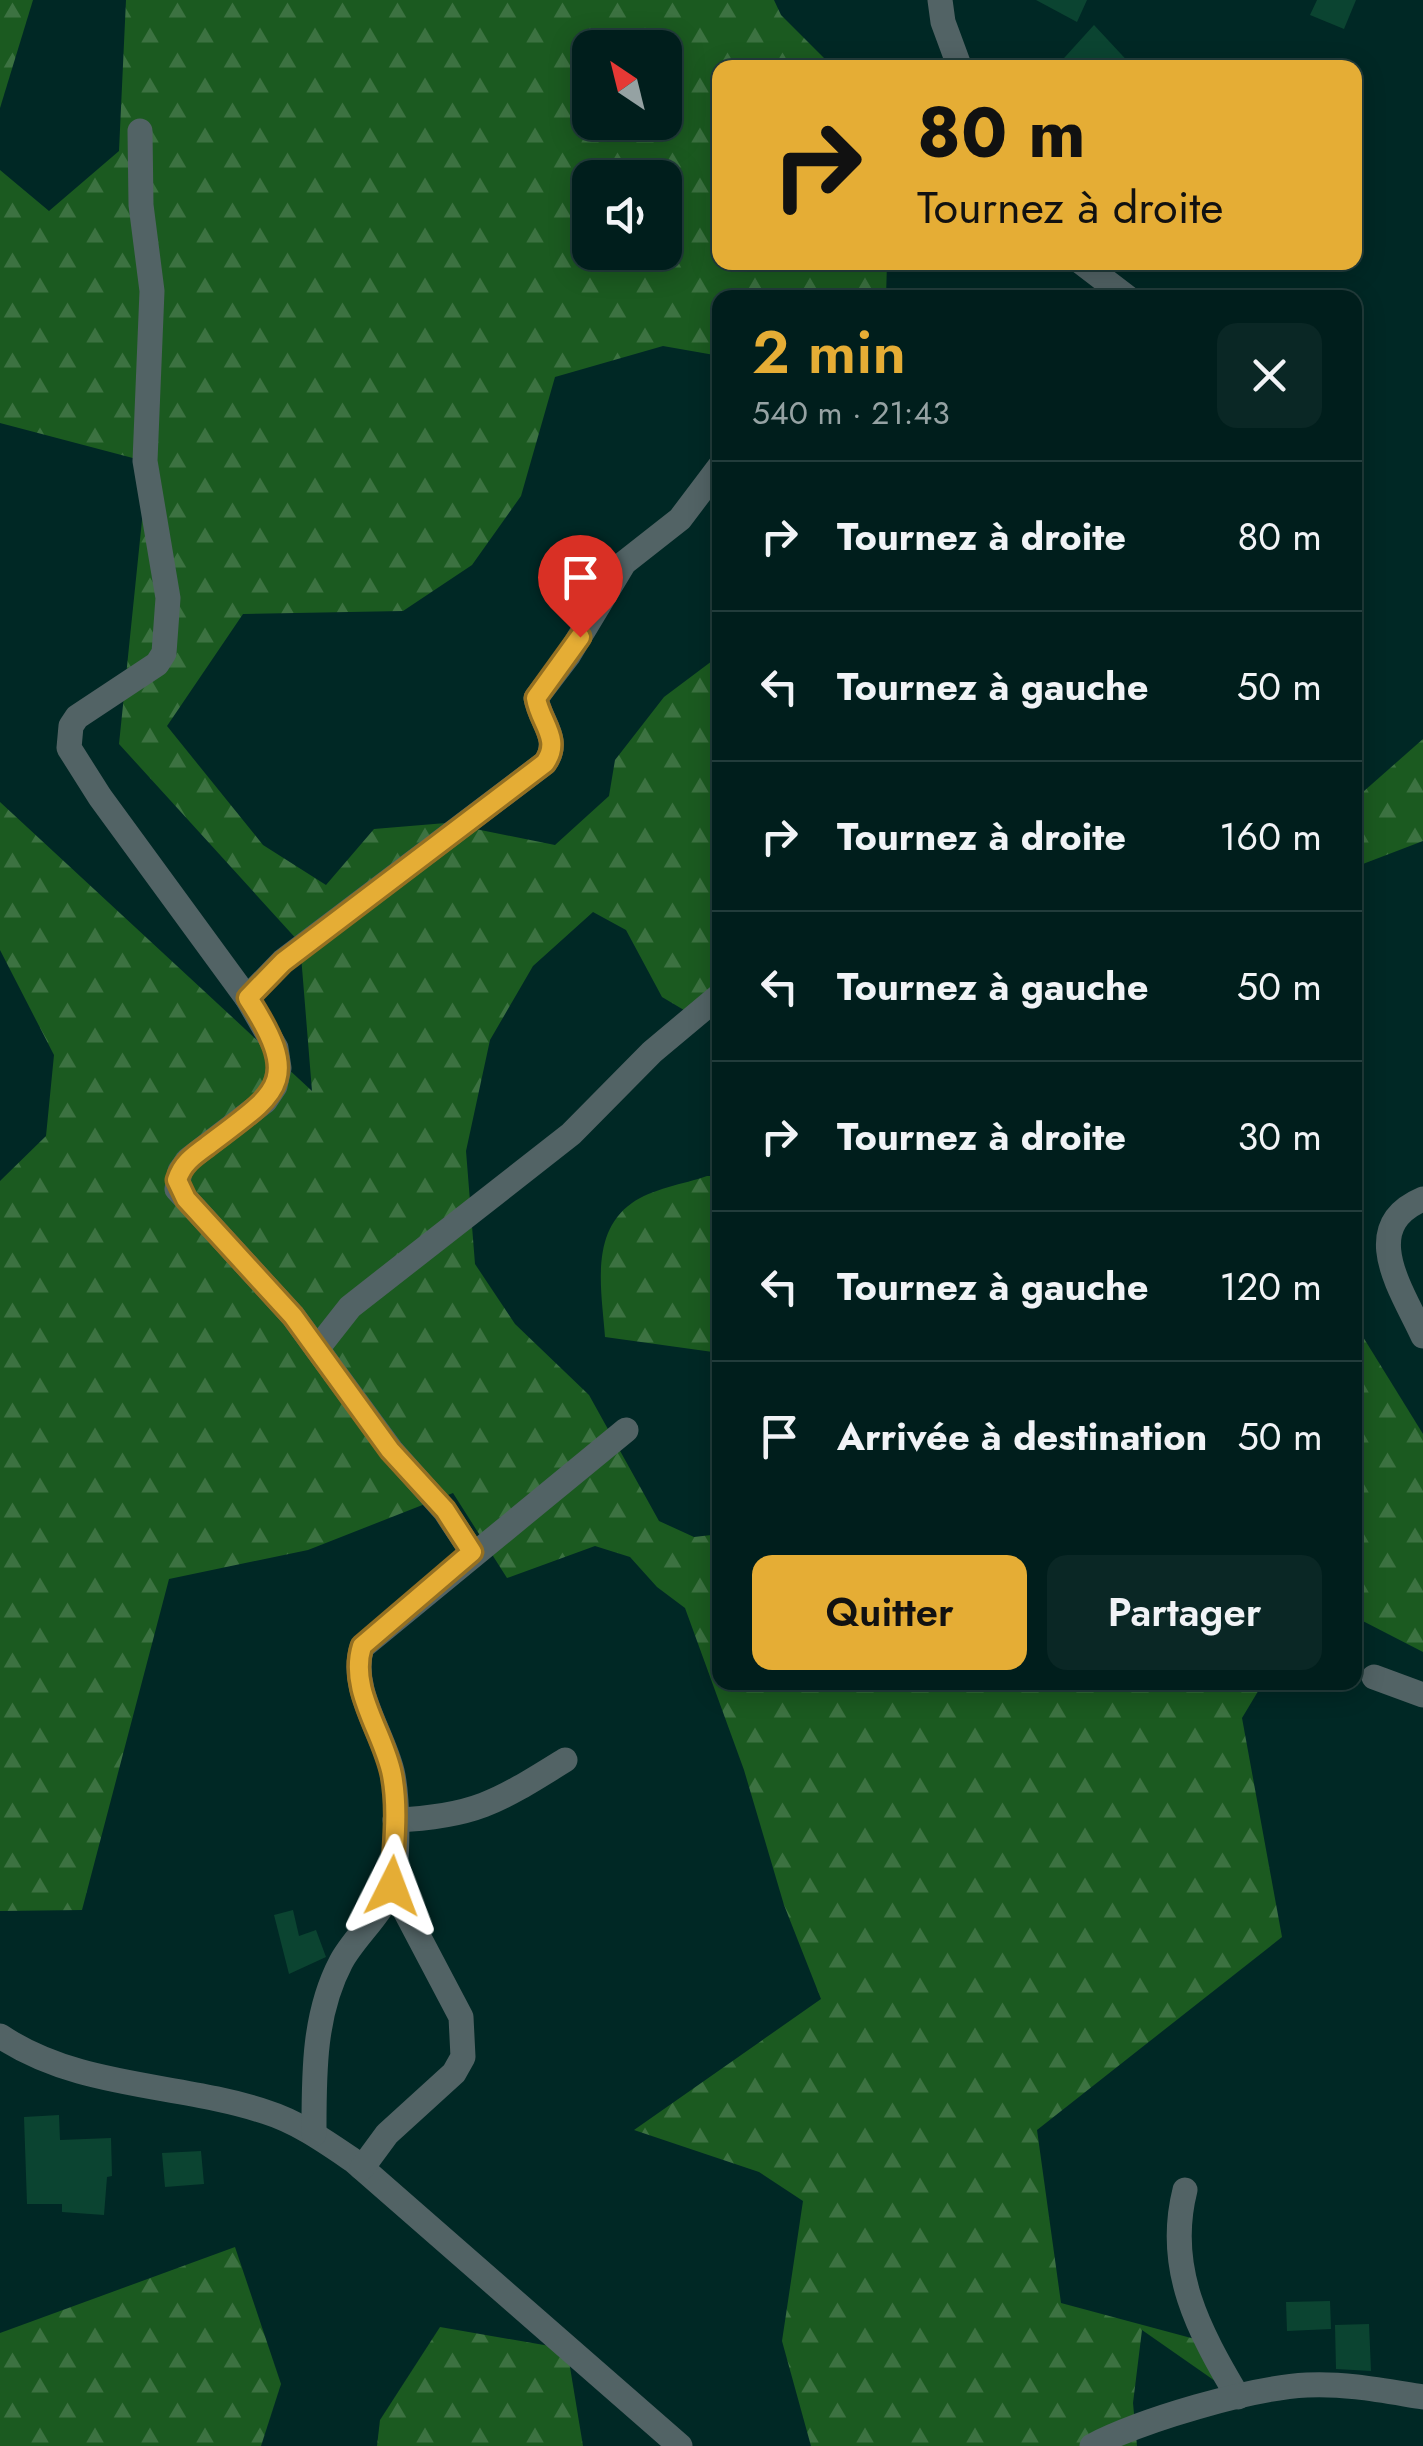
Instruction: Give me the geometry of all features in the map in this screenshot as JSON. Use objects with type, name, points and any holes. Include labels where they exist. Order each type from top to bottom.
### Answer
[{"type":"street","points":[[940,0],[943,22],[957,60]]},
{"type":"street","points":[[140,131],[141,205],[152,291],[146,462],[168,598],[164,653],[157,664],[77,717],[71,726],[69,748],[100,798],[248,998],[276,1048],[276,1086],[265,1101],[188,1160],[180,1170],[177,1189],[293,1316],[390,1450],[445,1510],[472,1552]]},
{"type":"street","points":[[1092,270],[1118,290]]},
{"type":"street","points":[[248,998],[283,962],[545,763],[553,752],[553,741],[536,698],[568,656],[624,562],[680,519],[712,477]]},
{"type":"street","points":[[317,1349],[350,1307],[571,1134],[652,1052],[712,1002]]},
{"type":"street","points":[[1423,1199],[1396,1217],[1387,1233],[1385,1254],[1423,1336]]},
{"type":"street","points":[[362,2168],[387,2134],[454,2073],[465,2040],[461,2017],[392,1886],[392,1771],[359,1678],[362,1646],[472,1552],[626,1430]]},
{"type":"street","points":[[1374,1677],[1423,1695]]},
{"type":"street","points":[[395,1820],[460,1816],[484,1808],[565,1760]]},
{"type":"street","points":[[314,2134],[314,2062],[326,1997],[341,1960],[392,1886]]},
{"type":"street","points":[[0,2036],[71,2070],[266,2112],[314,2134],[362,2168],[680,2446]]},
{"type":"street","points":[[1184,2190],[1177,2220],[1177,2259],[1184,2292],[1206,2342],[1238,2397]]},
{"type":"street","points":[[1092,2446],[1238,2397],[1307,2385],[1370,2388],[1423,2397]]},
{"type":"green space","points":[[0,0],[33,0],[0,108]]},
{"type":"green space","points":[[126,0],[774,0],[781,15],[826,60],[712,60],[712,270],[887,270],[886,290],[712,290],[712,355],[663,346],[555,377],[521,496],[472,565],[403,611],[243,614],[167,726],[263,845],[326,885],[374,829],[446,823],[555,845],[609,796],[615,760],[664,697],[712,661],[712,1012],[694,1016],[662,997],[626,930],[593,912],[533,966],[490,1040],[466,1151],[475,1264],[515,1324],[589,1395],[659,1521],[694,1537],[712,1535],[712,1682],[685,1608],[657,1587],[630,1557],[595,1546],[507,1578],[453,1493],[308,1550],[169,1579],[82,1910],[0,1911],[0,1181],[46,1136],[54,1055],[0,950],[0,802],[312,1091],[300,943],[119,744],[148,462],[0,423],[0,170],[49,211],[119,151]]},
{"type":"green space","points":[[1423,739],[1423,841],[1362,864],[1362,793]]},
{"type":"green space","points":[[712,1176],[712,1352],[605,1337],[601,1265],[609,1230],[632,1203],[648,1194]]},
{"type":"green space","points":[[1362,1335],[1423,1434],[1423,1652],[1362,1621]]},
{"type":"green space","points":[[715,1690],[1259,1690],[1242,1718],[1282,1937],[1037,2130],[1061,2303],[1206,2342],[1238,2397],[1142,2330],[1133,2403],[1137,2446],[811,2446],[782,2341],[803,2201],[759,2172],[634,2130],[821,1999],[784,1905],[744,1770]]},
{"type":"green space","points":[[235,2247],[281,2384],[261,2446],[0,2446],[0,2333]]},
{"type":"green space","points":[[440,2327],[567,2349],[583,2446],[377,2446],[380,2420]]},
{"type":"building","points":[[1036,0],[1087,0],[1077,22]]},
{"type":"building","points":[[1317,0],[1356,0],[1344,29],[1310,15]]},
{"type":"building","points":[[1094,25],[1127,60],[1062,60]]},
{"type":"building","points":[[293,1910],[299,1936],[316,1930],[326,1957],[289,1974],[274,1915]]},
{"type":"building","points":[[59,2115],[60,2140],[111,2138],[112,2176],[107,2177],[104,2215],[62,2212],[62,2204],[27,2204],[24,2117]]},
{"type":"building","points":[[201,2151],[204,2184],[165,2187],[162,2153]]},
{"type":"building","points":[[1330,2301],[1331,2329],[1287,2331],[1286,2302]]},
{"type":"building","points":[[1369,2324],[1371,2371],[1336,2369],[1335,2325]]},
{"type":"route","points":[[392,1886],[396,1800],[392,1771],[359,1678],[358,1660],[362,1646],[472,1552],[445,1510],[390,1450],[293,1316],[177,1189],[177,1180],[188,1160],[265,1101],[276,1086],[276,1048],[248,998],[283,962],[545,763],[553,752],[553,741],[536,698],[580,637]]}]
